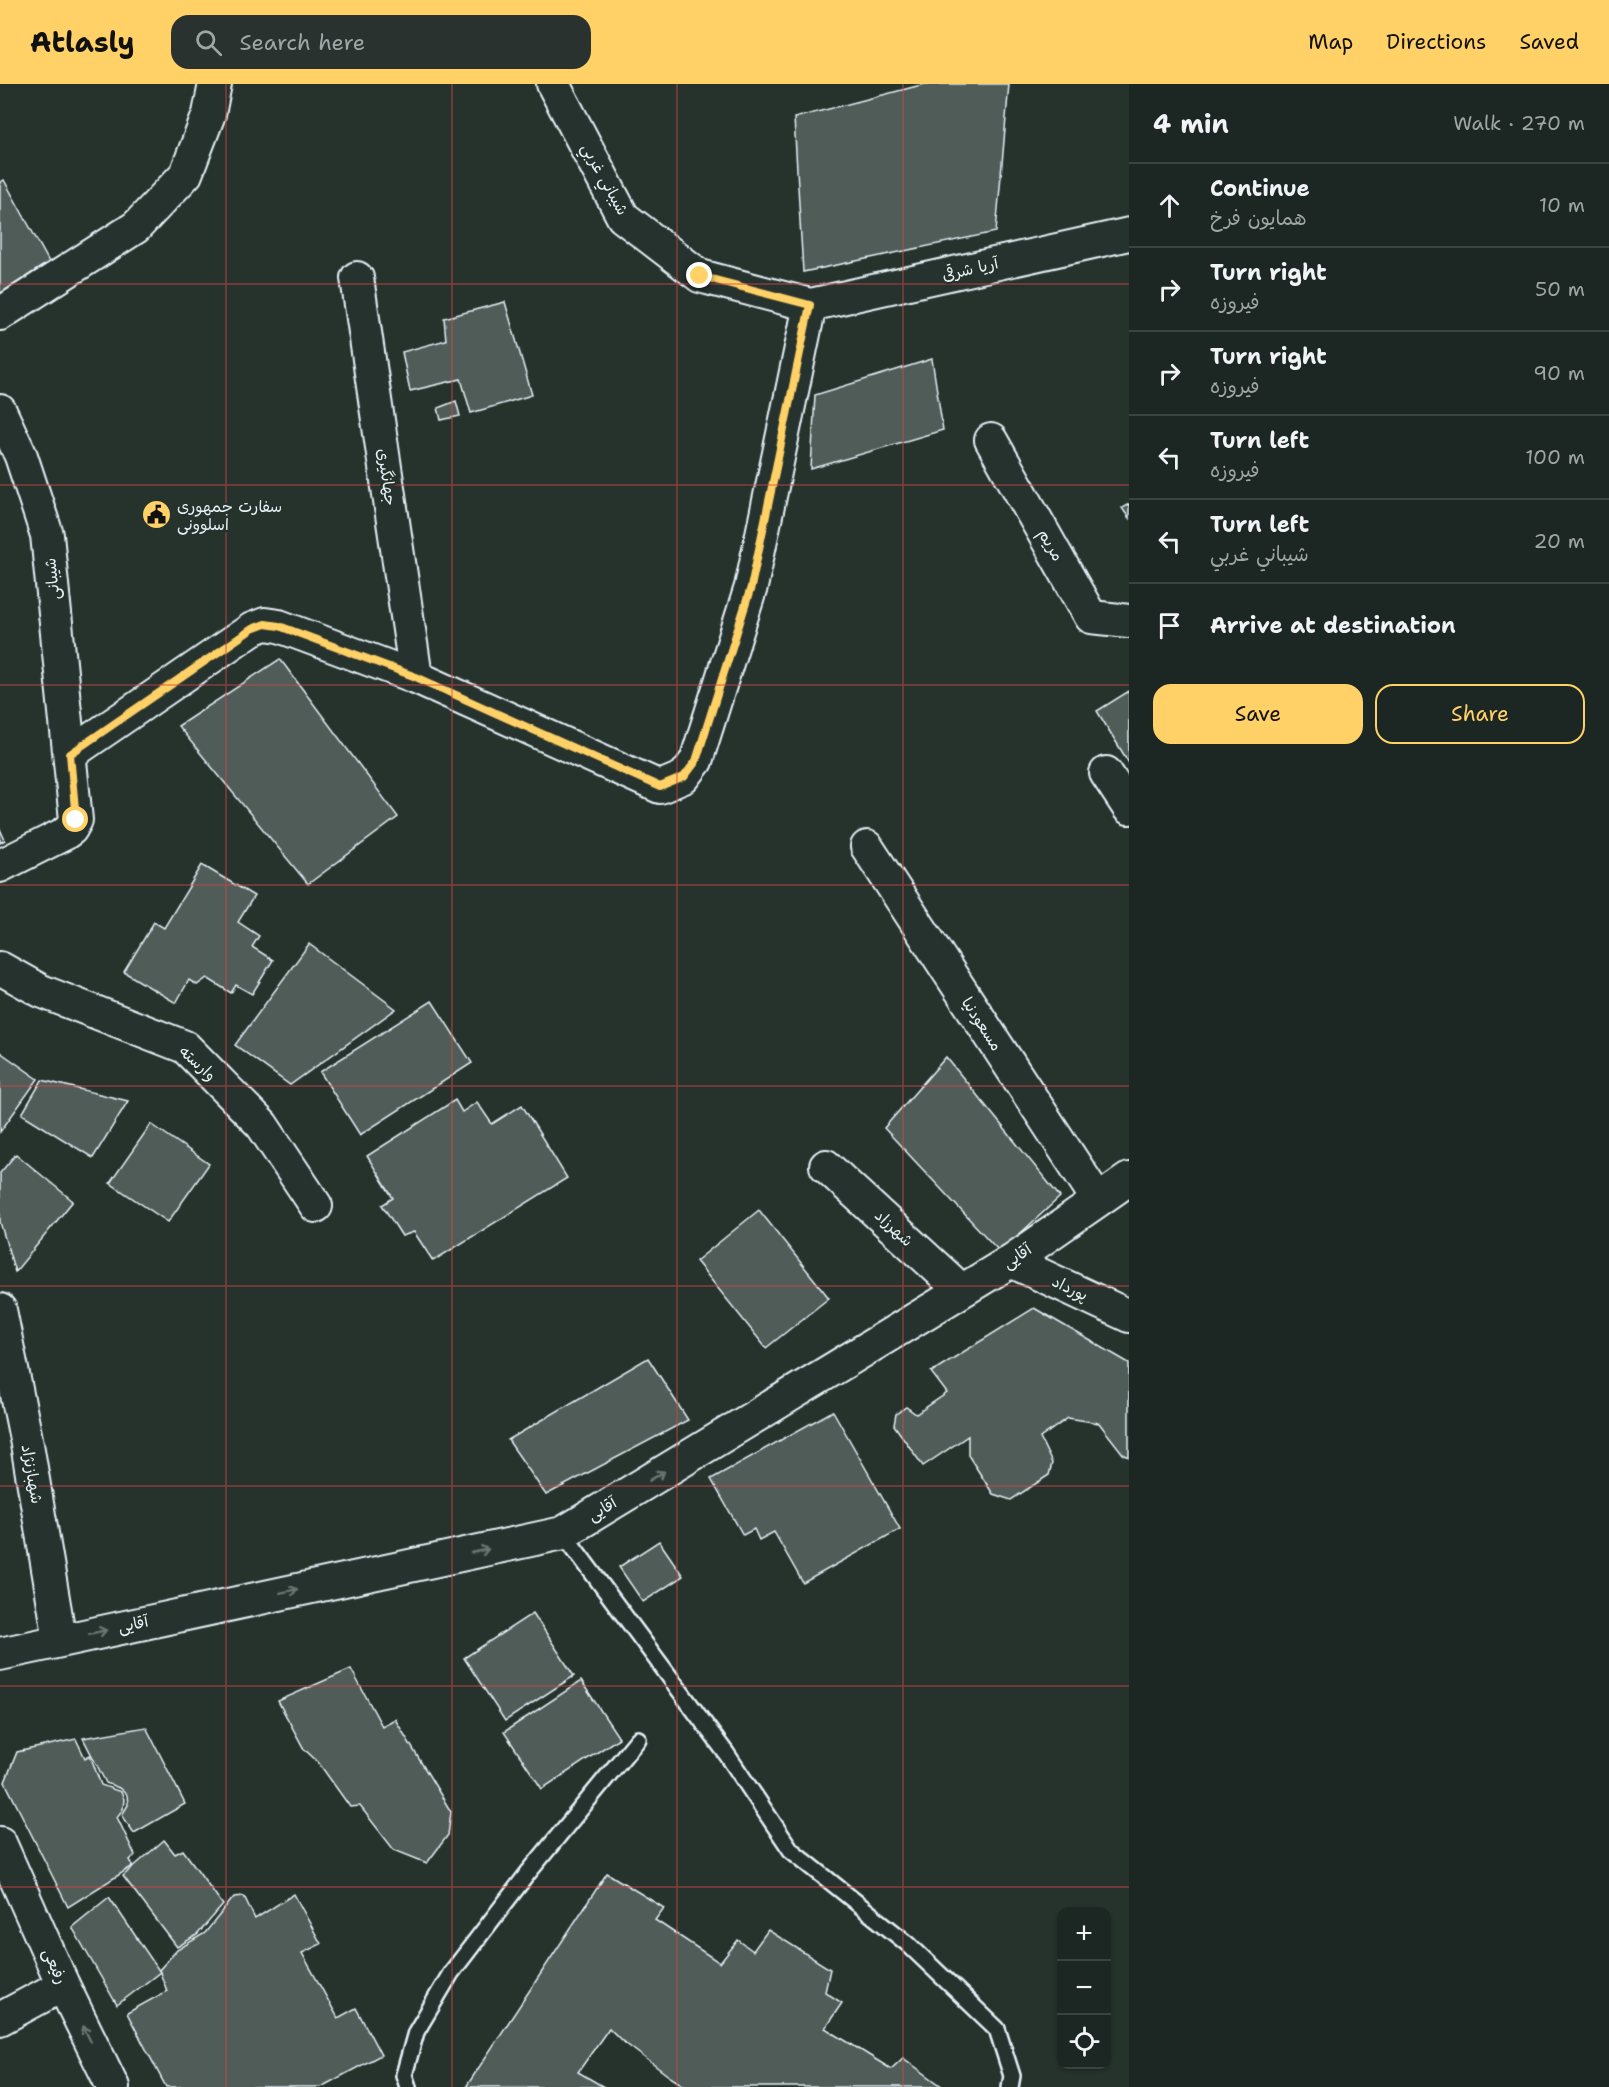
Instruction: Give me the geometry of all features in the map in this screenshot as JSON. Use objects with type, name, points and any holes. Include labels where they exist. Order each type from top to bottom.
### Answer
[{"type":"street","points":[[0,314],[136,227],[186,174],[209,114],[215,84]]},
{"type":"street","name":"شيباني غربي","points":[[553,84],[623,217],[700,276],[810,305]]},
{"type":"street","name":"آریا شرقی","points":[[810,305],[1129,234]]},
{"type":"street","name":"جهانگیری","points":[[357,278],[416,677]]},
{"type":"street","points":[[70,754],[252,629],[265,624],[279,626],[416,677],[660,787],[684,777],[696,761],[751,587],[810,305]]},
{"type":"street","name":"شیبانی","points":[[0,411],[21,456],[47,535],[76,820],[71,829],[64,834],[0,866]]},
{"type":"street","name":"مریم","points":[[991,440],[1092,618],[1129,621]]},
{"type":"street","points":[[1106,773],[1129,808]]},
{"type":"street","name":"مسعودنیا","points":[[867,847],[1098,1200]]},
{"type":"street","name":"وارسته","points":[[0,968],[41,991],[185,1047],[262,1125],[316,1206]]},
{"type":"street","name":"شهرزاد","points":[[826,1166],[961,1290]]},
{"type":"street","name":"آقایی","points":[[0,1654],[563,1533],[1011,1261],[1129,1179]]},
{"type":"street","name":"پورداد","points":[[1011,1261],[1129,1316]]},
{"type":"street","name":"شهبازنژاد","points":[[0,1310],[27,1444],[60,1640]]},
{"type":"street","name":"رفیعی","points":[[0,1843],[63,1985],[113,2087]]},
{"type":"street","points":[[0,2019],[63,1985]]},
{"type":"lane","points":[[563,1533],[726,1753],[791,1850],[908,1944],[997,2029],[1012,2076],[1010,2087]]},
{"type":"lane","points":[[408,2087],[404,2075],[416,2032],[451,1973],[528,1873],[638,1739]]},
{"type":"building","points":[[925,84],[1009,84],[996,232],[803,272],[794,118]]},
{"type":"building","points":[[4,180],[49,262],[0,294],[0,182]]},
{"type":"building","points":[[505,302],[532,395],[471,413],[461,379],[410,391],[402,352],[446,340],[444,318]]},
{"type":"building","points":[[932,359],[943,430],[811,469],[815,395]]},
{"type":"building","points":[[456,401],[460,416],[441,420],[438,408]]},
{"type":"building","points":[[1129,504],[1129,518],[1122,508]]},
{"type":"building","points":[[280,659],[398,817],[308,884],[178,726]]},
{"type":"building","points":[[1129,691],[1129,763],[1097,711]]},
{"type":"building","points":[[0,829],[5,840],[0,843]]},
{"type":"building","points":[[202,865],[254,896],[238,922],[259,936],[252,947],[273,960],[252,994],[236,985],[231,993],[207,978],[197,985],[189,980],[176,1003],[124,972],[154,922],[164,928]]},
{"type":"building","points":[[309,944],[396,1009],[290,1085],[235,1045]]},
{"type":"building","points":[[432,1001],[472,1063],[360,1135],[320,1072]]},
{"type":"building","points":[[0,1052],[38,1079],[0,1132]]},
{"type":"building","points":[[946,1057],[1060,1197],[1000,1252],[884,1128]]},
{"type":"building","points":[[42,1080],[128,1101],[93,1158],[22,1114]]},
{"type":"building","points":[[455,1100],[462,1112],[477,1102],[492,1124],[522,1105],[567,1178],[433,1261],[414,1232],[402,1236],[382,1205],[393,1198],[367,1156]]},
{"type":"building","points":[[151,1124],[209,1164],[168,1222],[110,1183]]},
{"type":"building","points":[[16,1154],[73,1201],[15,1272],[0,1222],[0,1173]]},
{"type":"building","points":[[759,1210],[829,1298],[766,1348],[696,1261]]},
{"type":"building","points":[[1034,1308],[1129,1363],[1129,1457],[1123,1454],[1099,1423],[1068,1418],[1040,1438],[1052,1463],[1049,1475],[1011,1500],[993,1494],[968,1455],[968,1436],[923,1466],[894,1425],[896,1414],[906,1407],[916,1414],[947,1393],[931,1372]]},
{"type":"building","points":[[648,1358],[688,1420],[546,1495],[508,1440]]},
{"type":"building","points":[[833,1411],[900,1529],[803,1583],[774,1532],[759,1540],[754,1529],[743,1535],[711,1479]]},
{"type":"building","points":[[659,1541],[683,1576],[643,1602],[619,1567]]},
{"type":"building","points":[[533,1613],[574,1676],[505,1721],[464,1658]]},
{"type":"building","points":[[351,1669],[382,1726],[395,1719],[451,1812],[448,1835],[427,1863],[394,1850],[360,1806],[350,1807],[318,1762],[304,1749],[278,1701]]},
{"type":"building","points":[[581,1681],[619,1738],[542,1789],[504,1732]]},
{"type":"building","points":[[146,1727],[185,1804],[134,1833],[122,1815],[128,1805],[127,1795],[119,1788],[106,1783],[83,1738]]},
{"type":"building","points":[[76,1739],[85,1758],[90,1755],[101,1785],[121,1792],[124,1799],[123,1809],[117,1817],[135,1855],[130,1860],[133,1866],[68,1907],[5,1782],[17,1752]]},
{"type":"building","points":[[164,1840],[175,1854],[183,1850],[223,1905],[197,1935],[177,1947],[123,1876]]},
{"type":"building","points":[[607,1873],[664,1908],[655,1920],[720,1963],[738,1940],[753,1951],[768,1930],[830,1969],[825,1992],[842,2003],[825,2028],[891,2069],[903,2058],[943,2087],[686,2087],[621,2040],[609,2028],[578,2072],[604,2087],[466,2087]]},
{"type":"building","points":[[294,1894],[321,1944],[302,1953],[338,2018],[356,2008],[381,2055],[321,2087],[166,2087],[127,2013],[167,1991],[159,1970],[177,1950],[205,1933],[234,1897],[244,1896],[255,1919]]},
{"type":"building","points":[[109,1897],[160,1972],[117,2005],[72,1927]]},
{"type":"place","name":"سفارت جمهوری اسلوونی","points":[[156,515]]},
{"type":"route","points":[[76,820],[70,754],[252,629],[265,624],[279,626],[416,677],[660,787],[684,777],[696,761],[751,587],[810,305],[700,276]]}]
